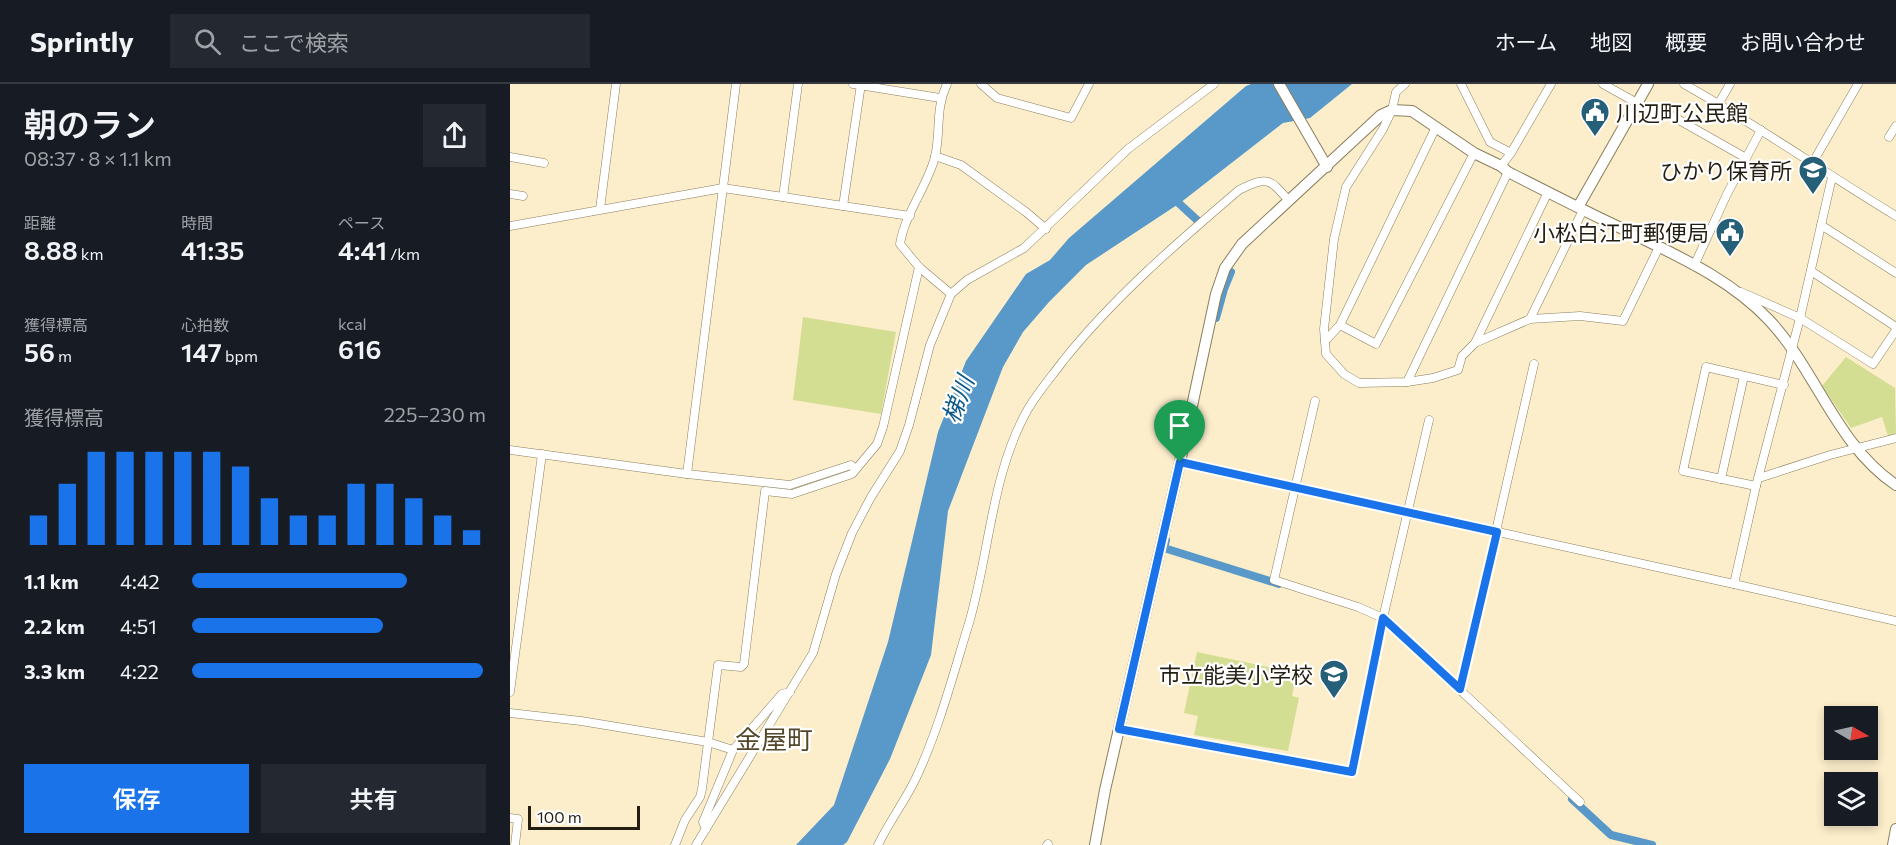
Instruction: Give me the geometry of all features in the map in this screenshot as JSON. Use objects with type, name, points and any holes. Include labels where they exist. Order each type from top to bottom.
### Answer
[{"type":"street","points":[[600,209],[616,84]]},
{"type":"street","points":[[687,474],[736,84]]},
{"type":"street","points":[[783,197],[798,84]]},
{"type":"street","points":[[843,206],[858,84],[940,98]]},
{"type":"street","points":[[947,84],[940,98],[935,156],[902,231],[900,244],[919,267],[951,294]]},
{"type":"street","points":[[981,84],[997,98],[1071,118],[1089,84]]},
{"type":"street","points":[[696,845],[813,654],[836,574],[852,533],[900,451],[930,345],[951,294],[967,280],[1024,248],[1128,149],[1214,84]]},
{"type":"street","points":[[1279,84],[1327,167]]},
{"type":"street","points":[[1405,84],[1396,92],[1392,110],[1383,129],[1346,188],[1334,239],[1324,341],[1326,354],[1344,374],[1359,383],[1407,382],[1433,378],[1458,370],[1462,356],[1475,343],[1548,192]]},
{"type":"street","points":[[1461,84],[1490,142],[1511,153]]},
{"type":"street","points":[[1407,382],[1511,153],[1551,84]]},
{"type":"street","points":[[1603,84],[1655,113],[1672,116],[1746,158]]},
{"type":"street","points":[[1530,319],[1581,209],[1648,84]]},
{"type":"street","points":[[1684,84],[1719,103],[1896,216]]},
{"type":"street","points":[[1719,103],[1730,84]]},
{"type":"street","points":[[1813,162],[1858,84]]},
{"type":"street","points":[[1095,845],[1105,790],[1216,294],[1225,268],[1242,244],[1259,226],[1327,167],[1381,115],[1392,110],[1412,111],[1474,153],[1659,247],[1737,290],[1800,318],[1873,364],[1896,329],[1811,271]]},
{"type":"street","points":[[1889,137],[1896,126]]},
{"type":"street","points":[[1324,341],[1340,325],[1436,127]]},
{"type":"street","points":[[1694,266],[1761,130]]},
{"type":"street","points":[[1340,325],[1376,344],[1474,153]]},
{"type":"street","points":[[935,156],[961,165],[1046,229]]},
{"type":"street","points":[[510,157],[544,163]]},
{"type":"street","points":[[1734,584],[1757,482],[1784,385],[1832,177]]},
{"type":"street","points":[[878,845],[916,777],[935,731],[969,623],[1002,473],[1013,441],[1029,408],[1085,334],[1111,306],[1239,190],[1255,182],[1267,181],[1274,183],[1289,201]]},
{"type":"street","points":[[510,226],[723,188],[910,216]]},
{"type":"street","points":[[510,194],[523,196]]},
{"type":"street","points":[[1821,225],[1896,273]]},
{"type":"street","points":[[1475,343],[1530,319],[1580,316],[1623,321],[1659,247]]},
{"type":"street","points":[[675,845],[685,820],[700,797],[718,665],[741,667],[744,664],[765,491],[792,494],[852,474],[877,444],[883,427],[919,267]]},
{"type":"street","points":[[1737,290],[1770,321],[1857,449],[1896,485]]},
{"type":"street","points":[[1460,689],[1534,364]]},
{"type":"street","points":[[1784,385],[1706,367],[1683,471],[1721,479],[1757,482],[1830,455],[1896,438]]},
{"type":"street","points":[[1721,479],[1744,376]]},
{"type":"street","points":[[1315,400],[1274,580],[1358,607],[1383,618],[1580,802]]},
{"type":"street","points":[[1119,729],[1352,772],[1383,618],[1428,420]]},
{"type":"street","points":[[510,450],[687,474],[790,485],[851,465],[856,469]]},
{"type":"street","points":[[510,692],[542,454]]},
{"type":"street","points":[[1180,462],[1896,621]]},
{"type":"street","points":[[706,829],[703,822],[733,750],[782,694],[790,692]]},
{"type":"street","points":[[510,712],[708,742],[733,750]]},
{"type":"street","points":[[510,818],[518,819],[515,845]]},
{"type":"street","points":[[1893,845],[1896,829]]},
{"type":"green space","points":[[803,317],[896,332],[881,414],[793,400]]},
{"type":"green space","points":[[1846,357],[1895,388],[1896,433],[1888,436],[1882,417],[1851,428],[1822,386]]},
{"type":"green space","points":[[1197,652],[1297,673],[1292,696],[1299,698],[1288,751],[1194,735],[1198,716],[1184,713]]},
{"type":"water","name":"梯川","points":[[1251,84],[1352,84],[1310,118],[1283,123],[1180,203],[1086,265],[1023,332],[1003,367],[948,511],[931,655],[890,759],[847,842],[843,845],[796,845],[834,805],[888,642],[938,432],[966,361],[1026,274],[1050,260],[1069,238]]},
{"type":"waterway","points":[[1171,196],[1197,220]]},
{"type":"waterway","points":[[1216,318],[1231,272]]},
{"type":"waterway","points":[[1166,540],[1164,548],[1279,584]]},
{"type":"waterway","points":[[1572,799],[1611,835],[1652,845]]},
{"type":"place","name":"川辺町公民館","points":[[1595,138]]},
{"type":"place","name":"ひかり保育所","points":[[1813,196]]},
{"type":"place","name":"小松白江町郵便局","points":[[1730,258]]},
{"type":"place","name":"市立能美小学校","points":[[1334,700]]},
{"type":"district","name":"金屋町","points":[[774,738]]},
{"type":"route","points":[[1180,462],[1497,532],[1460,689],[1383,618],[1352,772],[1119,729],[1180,462]]}]
